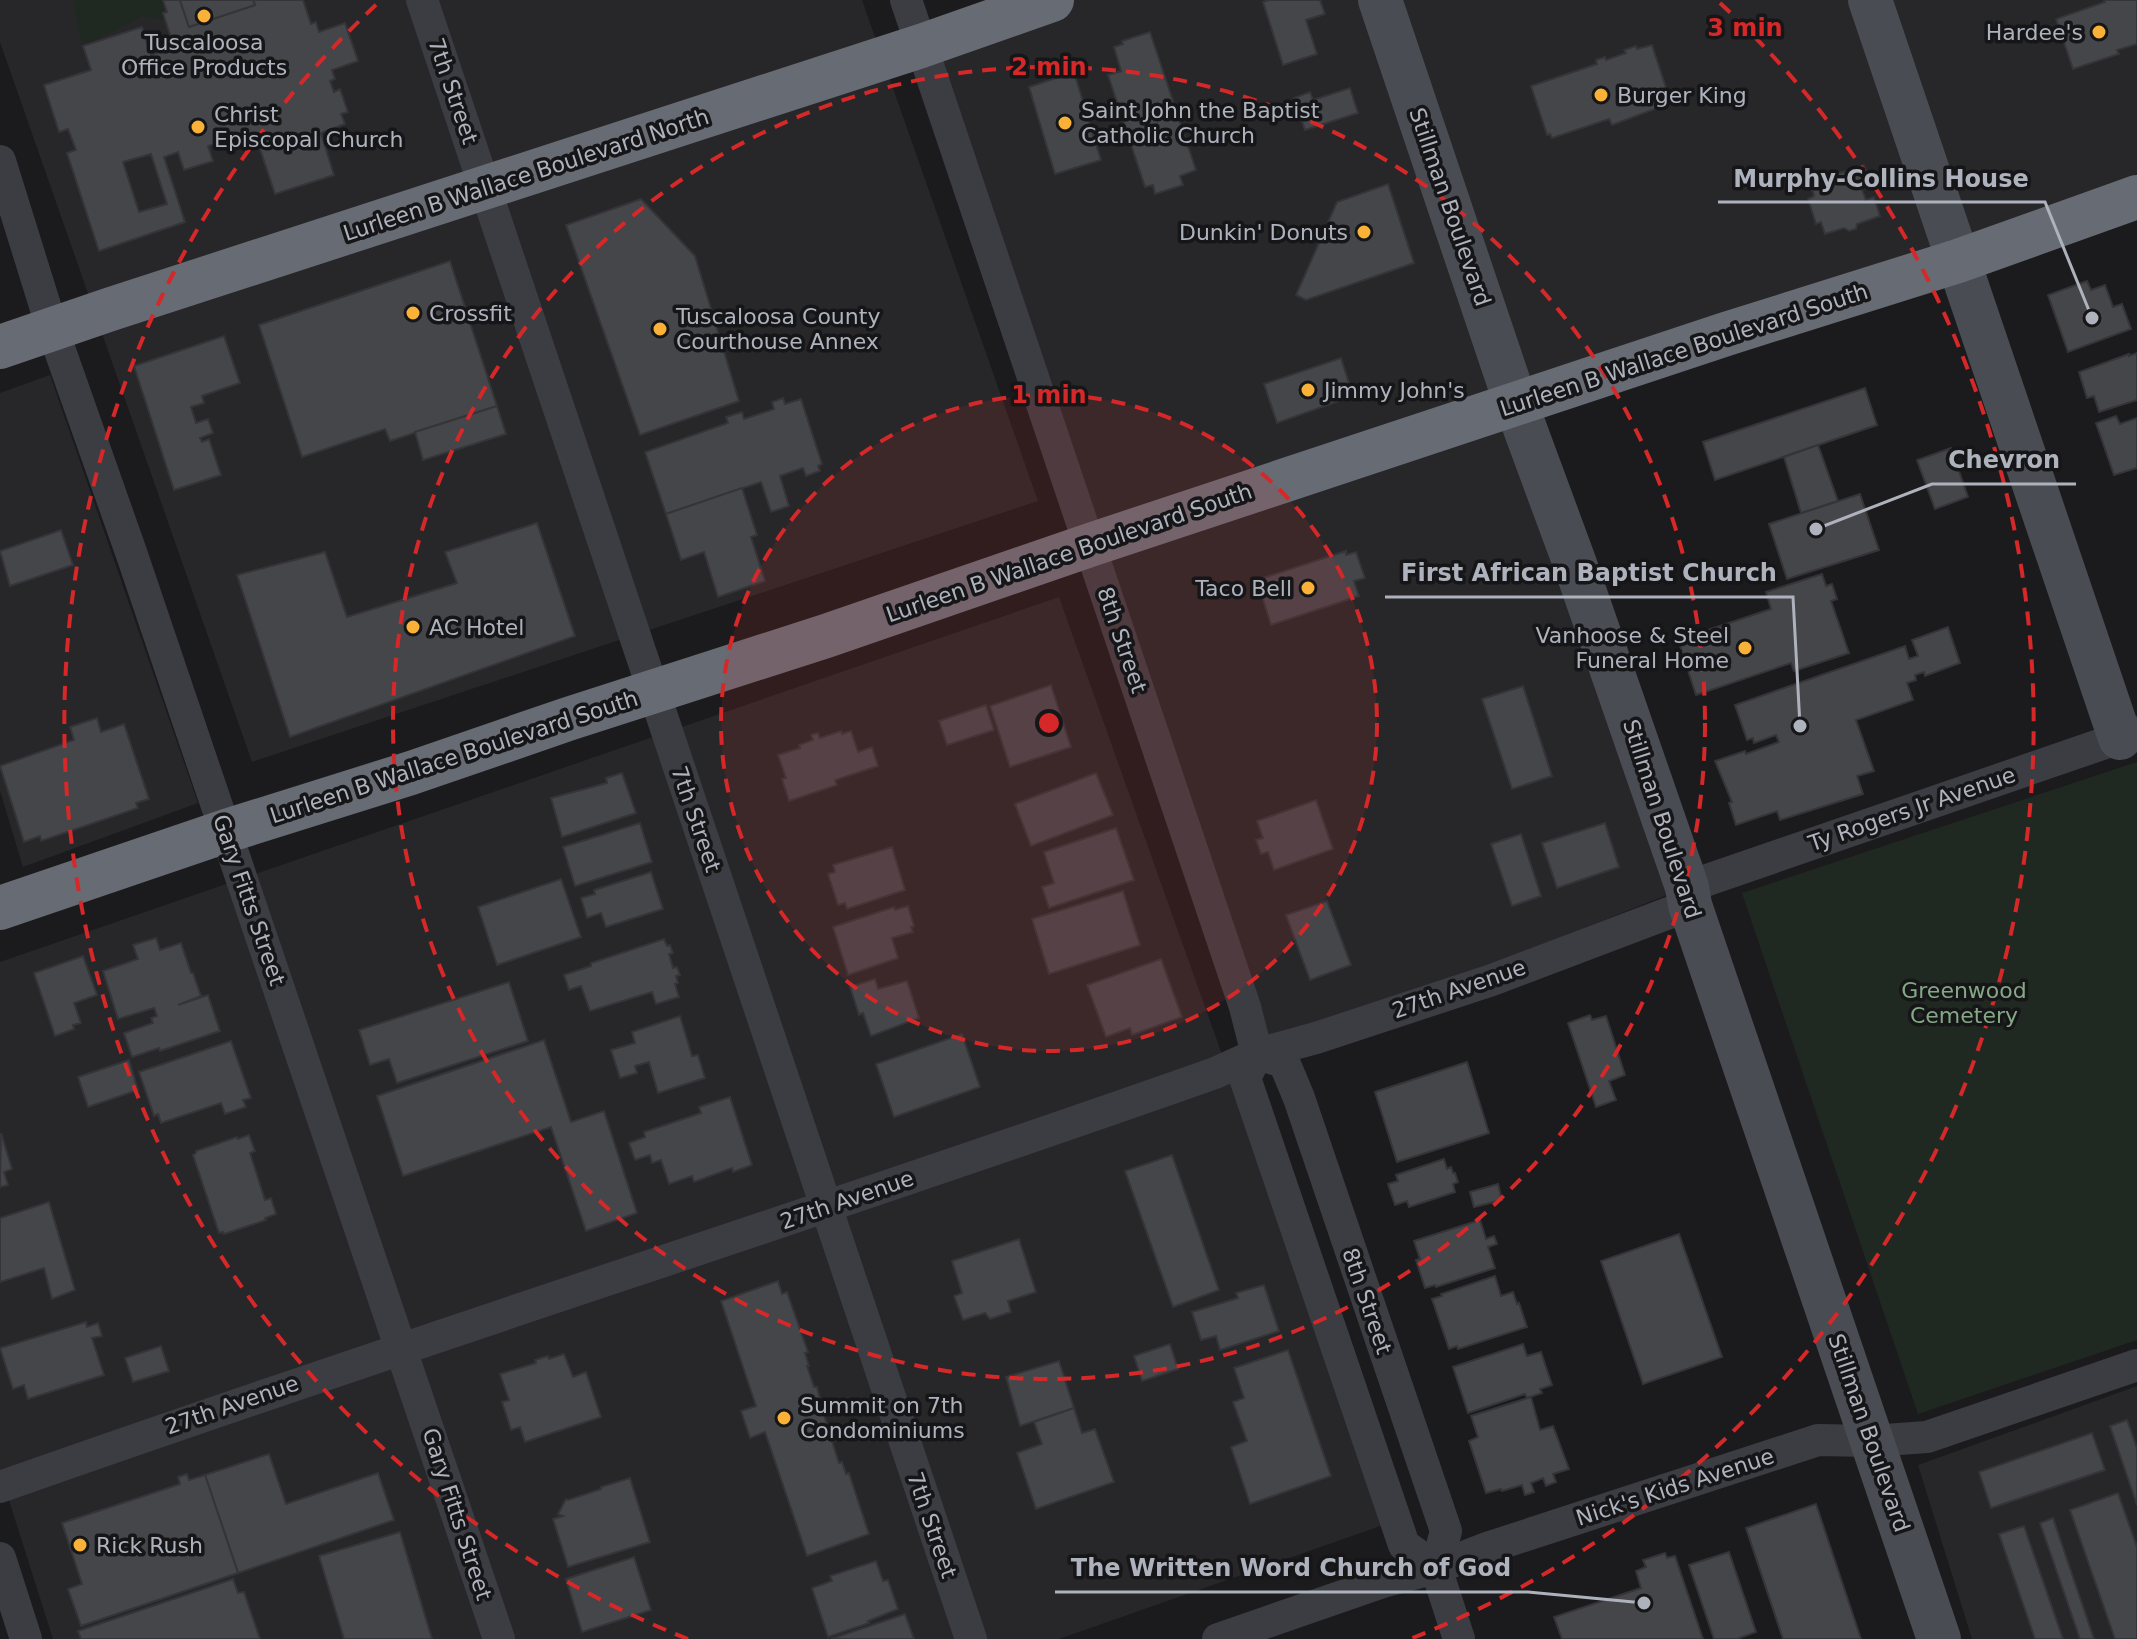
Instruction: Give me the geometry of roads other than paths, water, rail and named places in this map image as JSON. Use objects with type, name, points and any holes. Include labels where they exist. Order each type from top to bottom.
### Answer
[{"type":"highway","name":"Lurleen B Wallace Boulevard North","points":[[0,347],[921,46],[1052,0]]},
{"type":"highway","name":"Lurleen B Wallace Boulevard South","points":[[0,908],[1726,334],[1958,261],[2137,197]]},
{"type":"main road","name":"Stillman Boulevard","points":[[1380,0],[1516,404],[1575,564],[1939,1639]]},
{"type":"main road","points":[[1870,0],[1958,261],[2128,735]]},
{"type":"street","name":"7th Street","points":[[422,0],[971,1639]]},
{"type":"street","name":"8th Street","points":[[906,0],[1245,1007],[1257,1054],[1245,1078],[1404,1545],[1436,1568],[1446,1531],[1296,1089],[1284,1062],[1257,1054]]},
{"type":"street","name":"Gary Fitts Street","points":[[0,161],[52,328],[499,1639]]},
{"type":"street","name":"Ty Rogers Jr Avenue","points":[[1688,896],[2128,735]]},
{"type":"street","name":"27th Avenue","points":[[0,1487],[401,1348],[826,1208],[1215,1073],[1257,1054],[1316,1038],[1492,980],[1688,896]]},
{"type":"street","name":"Nick's Kids Avenue","points":[[1218,1639],[1818,1440],[1871,1441],[1927,1437],[2137,1365]]},
{"type":"street","points":[[0,1558],[26,1639]]},
{"type":"street","points":[[1436,1568],[1459,1639]]},
{"type":"place","name":"Tuscaloosa Office Products","points":[[204,16]]},
{"type":"place","name":"Hardee's","points":[[2099,32]]},
{"type":"place","name":"Burger King","points":[[1601,95]]},
{"type":"place","name":"Saint John the Baptist Catholic Church","points":[[1065,123]]},
{"type":"place","name":"Christ Episcopal Church","points":[[198,127]]},
{"type":"place","name":"Dunkin' Donuts","points":[[1364,232]]},
{"type":"place","name":"Crossfit","points":[[413,313]]},
{"type":"place","name":"Murphy-Collins House","points":[[2092,318]]},
{"type":"place","name":"Tuscaloosa County Courthouse Annex","points":[[660,329]]},
{"type":"place","name":"Jimmy John's","points":[[1308,390]]},
{"type":"place","name":"Chevron","points":[[1816,529]]},
{"type":"place","name":"Taco Bell","points":[[1308,588]]},
{"type":"place","name":"AC Hotel","points":[[413,627]]},
{"type":"place","name":"Vanhoose & Steel Funeral Home","points":[[1745,648]]},
{"type":"place","name":"First African Baptist Church","points":[[1800,726]]},
{"type":"place","name":"Summit on 7th Condominiums","points":[[784,1418]]},
{"type":"place","name":"Rick Rush","points":[[80,1545]]},
{"type":"place","name":"The Written Word Church of God","points":[[1644,1603]]},
{"type":"park label","name":"Greenwood Cemetery","points":[[1964,1002]]}]
